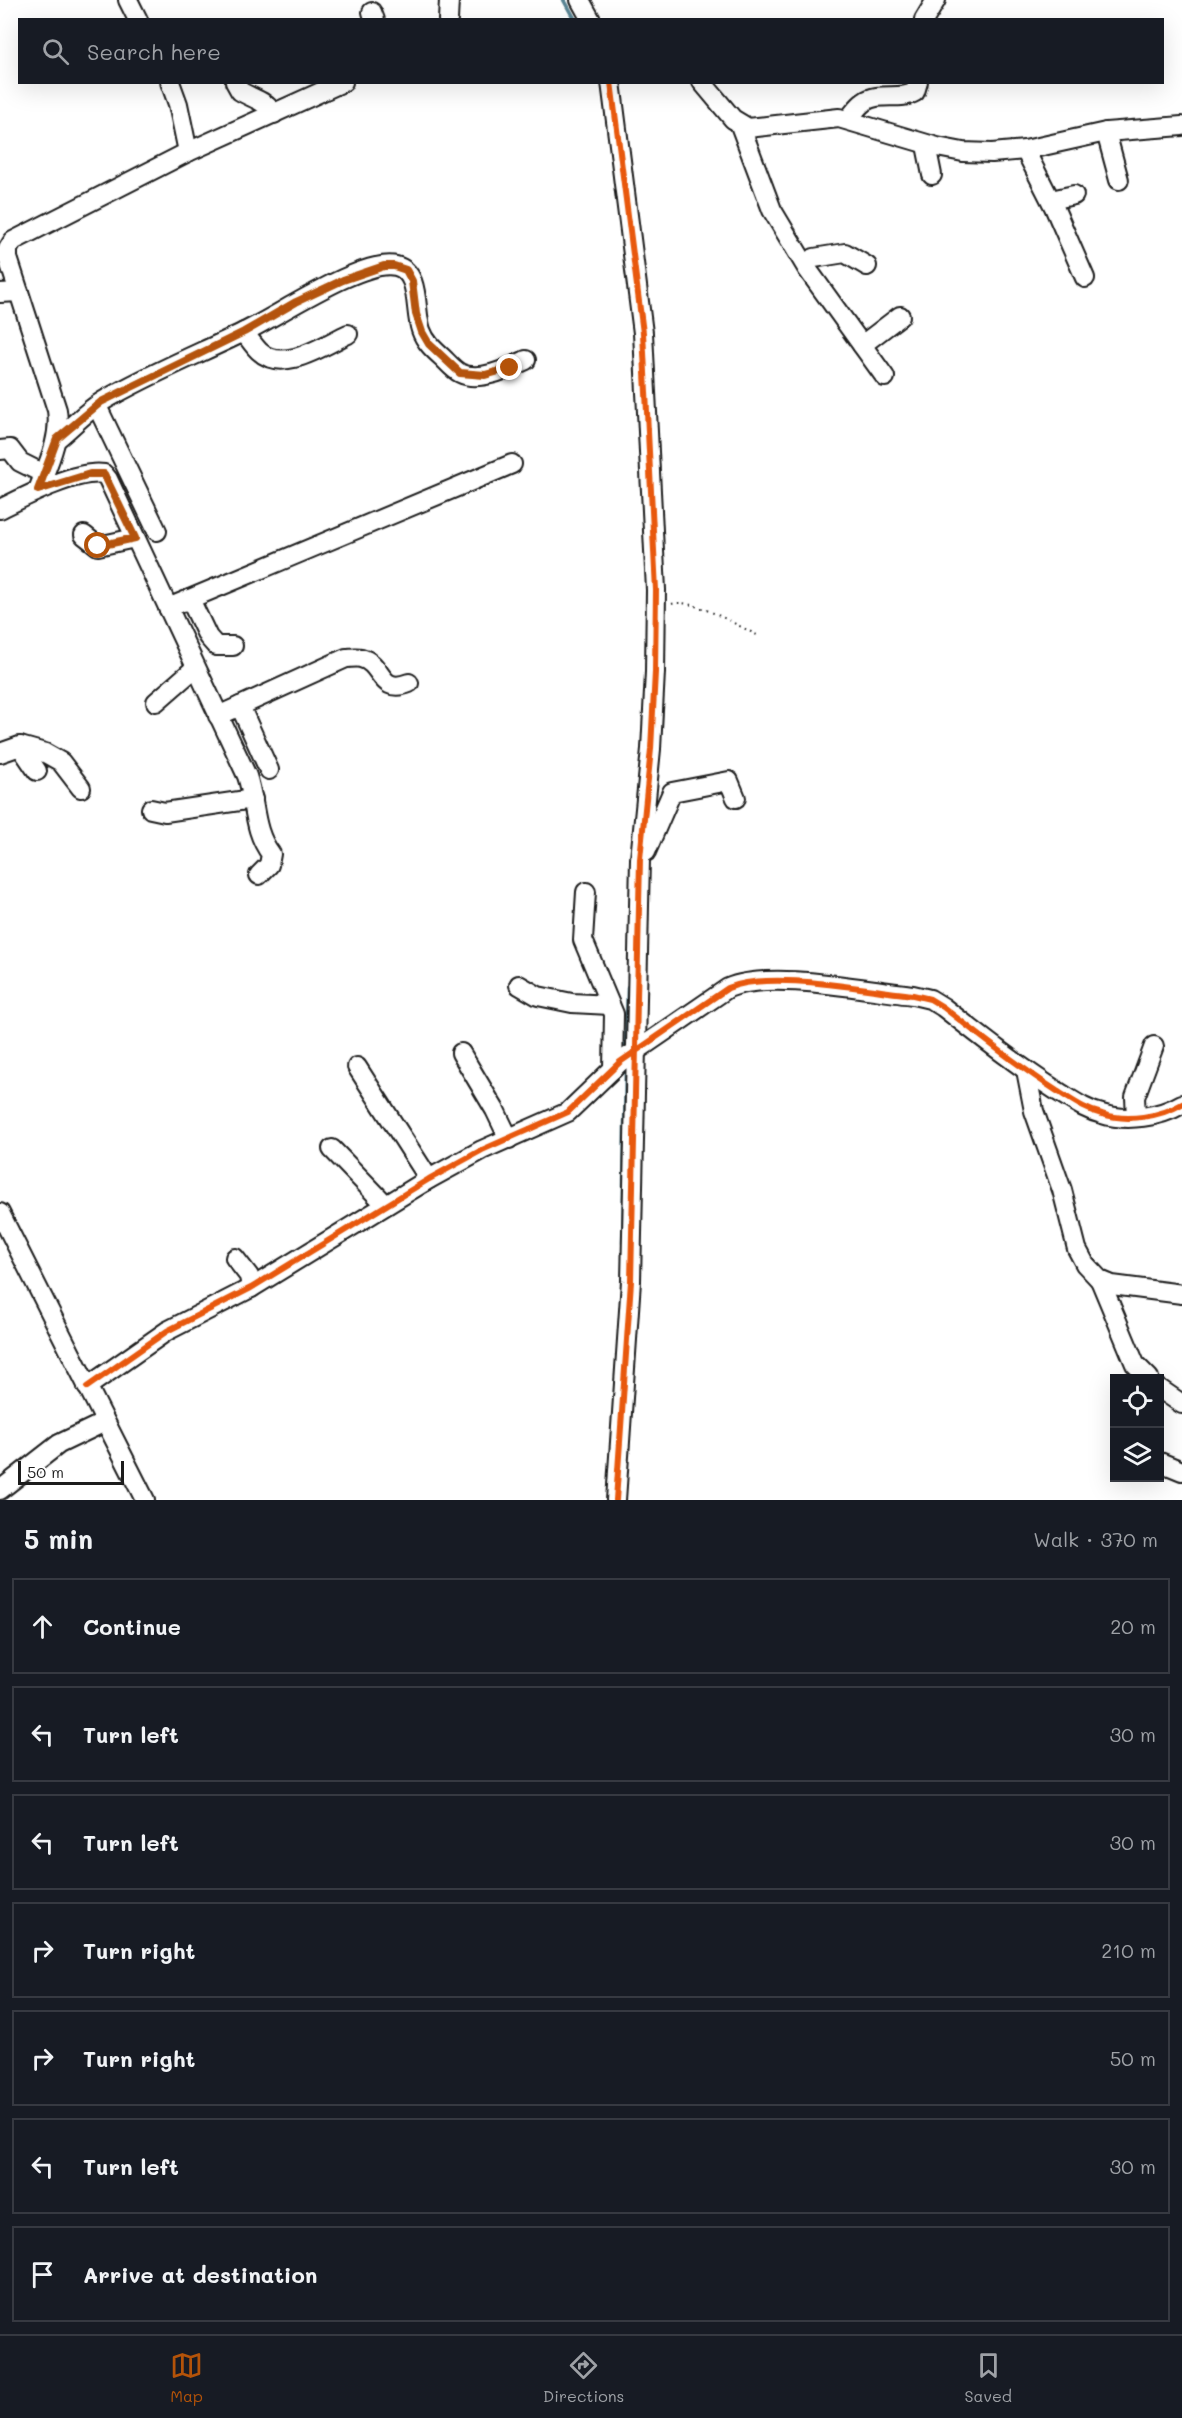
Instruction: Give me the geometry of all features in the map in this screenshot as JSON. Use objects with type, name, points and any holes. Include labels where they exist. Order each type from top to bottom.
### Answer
[{"type":"street","points":[[128,0],[137,18]]},
{"type":"street","points":[[448,18],[449,0]]},
{"type":"street","points":[[580,0],[590,18]]},
{"type":"street","points":[[925,18],[936,0]]},
{"type":"street","points":[[171,84],[178,104],[188,152]]},
{"type":"street","points":[[237,84],[240,91],[261,100],[274,114]]},
{"type":"street","points":[[41,482],[57,439],[59,425],[57,411],[8,258],[8,249],[14,241],[188,152],[339,84]]},
{"type":"street","points":[[611,84],[643,333],[656,590],[656,672],[651,749],[624,1059],[631,1281],[616,1500]]},
{"type":"street","points":[[704,84],[740,125],[758,129],[831,119],[848,119],[926,145],[963,152],[992,153],[1025,150],[1106,132],[1182,126]]},
{"type":"street","points":[[848,119],[864,102],[872,98],[909,96],[915,92],[917,84]]},
{"type":"street","points":[[740,125],[765,194],[885,377]]},
{"type":"street","points":[[1106,132],[1119,180]]},
{"type":"street","points":[[926,145],[932,175]]},
{"type":"street","points":[[1025,150],[1051,200],[1085,278]]},
{"type":"street","points":[[1051,200],[1074,195]]},
{"type":"street","points":[[808,259],[845,253],[867,266]]},
{"type":"street","points":[[57,439],[97,406],[136,384],[244,332],[296,302],[343,280],[368,271],[394,266],[406,270],[412,281],[416,314],[429,344],[460,373],[485,375],[510,368],[526,360]]},
{"type":"street","points":[[0,292],[19,292]]},
{"type":"street","points":[[862,345],[900,316]]},
{"type":"street","points":[[244,332],[260,353],[281,360],[302,356],[348,334]]},
{"type":"street","points":[[97,406],[157,531]]},
{"type":"street","points":[[0,450],[10,449],[41,482]]},
{"type":"street","points":[[168,608],[512,464]]},
{"type":"street","points":[[0,509],[41,482],[104,474],[242,764],[254,799],[258,830],[262,842],[271,854],[270,865],[260,875]]},
{"type":"street","points":[[84,535],[98,546],[135,538]]},
{"type":"street","points":[[190,599],[208,637],[216,646],[233,646]]},
{"type":"street","points":[[218,717],[346,658],[362,658],[373,665],[392,687],[409,683]]},
{"type":"street","points":[[156,702],[195,668]]},
{"type":"street","points":[[240,706],[269,770]]},
{"type":"street","points":[[0,753],[20,746],[45,753],[62,762],[81,788]]},
{"type":"street","points":[[20,746],[37,771]]},
{"type":"street","points":[[640,859],[649,846],[672,792],[677,789],[729,781],[736,798]]},
{"type":"street","points":[[152,809],[165,812],[254,799]]},
{"type":"street","points":[[586,892],[583,940],[610,1005],[624,1059]]},
{"type":"street","points":[[87,1387],[167,1331],[251,1288],[429,1179],[568,1112],[624,1059],[728,988],[754,980],[793,982],[913,995],[930,999],[943,1006],[1026,1070],[1084,1108],[1103,1115],[1136,1117],[1150,1115],[1182,1104]]},
{"type":"street","points":[[519,985],[538,996],[572,1003],[610,1005]]},
{"type":"street","points":[[1136,1117],[1135,1097],[1154,1046]]},
{"type":"street","points":[[461,1053],[495,1110],[509,1139]]},
{"type":"street","points":[[357,1067],[429,1179]]},
{"type":"street","points":[[1026,1070],[1030,1098],[1062,1190],[1077,1249],[1085,1264],[1100,1280],[1132,1371]]},
{"type":"street","points":[[332,1149],[386,1205]]},
{"type":"street","points":[[0,1213],[146,1500]]},
{"type":"street","points":[[235,1258],[249,1276],[251,1288]]},
{"type":"street","points":[[1100,1280],[1112,1285],[1182,1294]]},
{"type":"street","points":[[1164,1392],[1182,1404]]},
{"type":"street","points":[[0,1490],[58,1444],[105,1422]]},
{"type":"street","points":[[1164,1464],[1182,1471]]},
{"type":"path","points":[[669,610],[672,604],[678,602],[692,604],[756,635]]},
{"type":"waterway","points":[[564,0],[574,18]]},
{"type":"waterway","points":[[626,1051],[628,987]]},
{"type":"waterway","points":[[623,1243],[626,1065]]},
{"type":"cycle path","points":[[611,84],[643,333],[656,590],[651,749],[640,859],[631,1281],[616,1500]]},
{"type":"cycle path","points":[[87,1387],[167,1331],[251,1288],[429,1179],[482,1150],[568,1112],[620,1062],[728,988],[746,983],[768,981],[818,983],[930,999],[1028,1071],[1090,1110],[1122,1118],[1132,1118],[1154,1115],[1182,1104]]},
{"type":"route","points":[[98,546],[116,544],[135,538],[104,474],[90,474],[38,490],[57,439],[101,402],[244,332],[296,302],[343,280],[384,266],[406,270],[412,281],[416,314],[422,332],[429,344],[450,365],[460,373],[470,375],[485,375],[510,368]]}]
